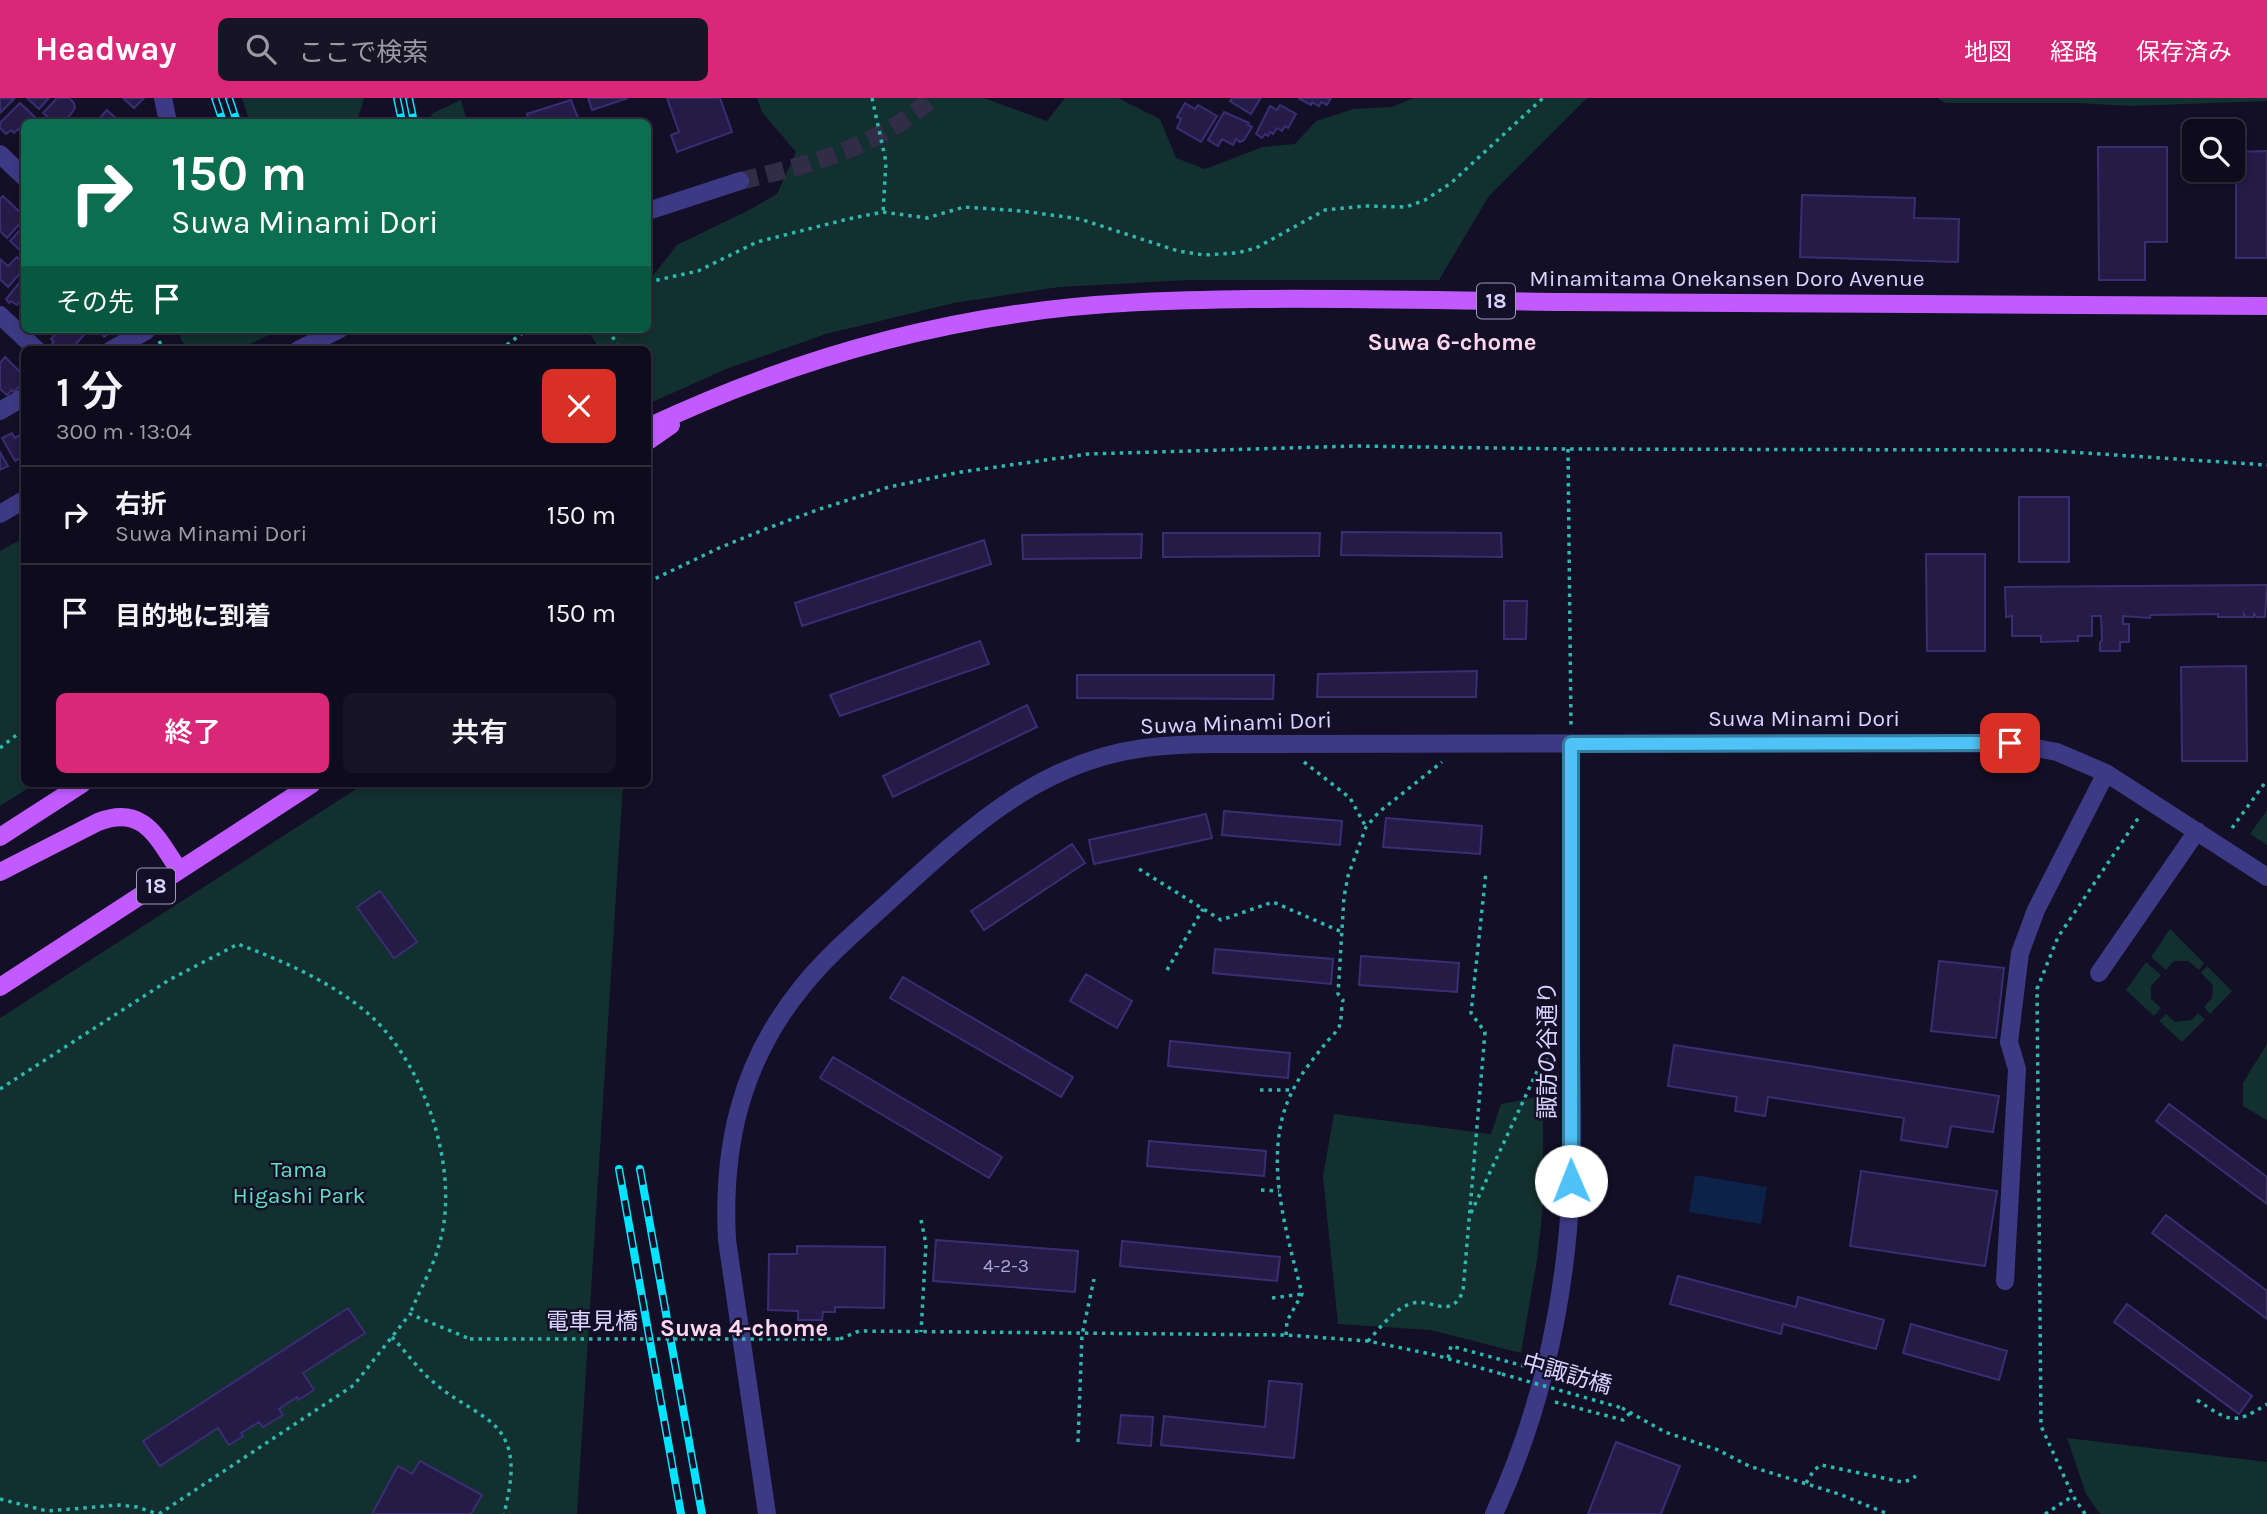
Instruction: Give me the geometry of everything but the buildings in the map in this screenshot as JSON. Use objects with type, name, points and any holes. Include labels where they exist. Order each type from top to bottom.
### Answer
[{"type":"main road","name":"Minamitama Onekansen Doro Avenue","points":[[651,426],[735,388],[876,341],[1018,313],[1155,302],[1347,299],[2267,306]]},
{"type":"main road","name":"Minamitama Onekansen Doro Avenue","points":[[651,439],[735,388]]},
{"type":"main road","points":[[0,837],[77,787]]},
{"type":"main road","name":"18","points":[[0,987],[307,787]]},
{"type":"main road","points":[[0,872],[98,822],[123,816],[135,818],[149,827],[179,870]]},
{"type":"street","points":[[163,98],[167,119]]},
{"type":"street","points":[[0,154],[21,174]]},
{"type":"street","points":[[651,210],[740,181]]},
{"type":"street","points":[[0,315],[33,346]]},
{"type":"street","points":[[118,346],[142,333]]},
{"type":"street","points":[[306,346],[332,333]]},
{"type":"street","points":[[0,411],[21,399]]},
{"type":"street","points":[[0,514],[21,502]]},
{"type":"street","name":"Suwa Minami Dori","points":[[767,1514],[727,1240],[725,1202],[730,1144],[738,1105],[759,1055],[781,1015],[802,986],[842,944],[970,828],[1010,799],[1079,764],[1142,748],[1218,744],[2010,743],[2057,752],[2106,773],[2267,877]]},
{"type":"street","name":"諏訪の谷通り","points":[[1494,1514],[1533,1415],[1558,1312],[1566,1259],[1571,1181],[1571,744]]},
{"type":"street","points":[[2005,1281],[2017,1069],[2009,1042],[2020,953],[2036,910],[2106,773]]},
{"type":"street","points":[[2099,973],[2197,831]]},
{"type":"path","points":[[872,98],[886,162],[883,212]]},
{"type":"path","points":[[651,281],[698,271],[757,242],[883,212],[927,218],[964,207],[1080,219],[1178,251],[1204,255],[1237,253],[1256,248],[1325,210],[1356,206],[1406,207],[1424,200],[1451,183],[1544,98]]},
{"type":"path","points":[[505,346],[523,333]]},
{"type":"path","points":[[651,581],[719,548],[820,509],[889,487],[961,472],[1088,454],[1354,446],[2040,450],[2267,465]]},
{"type":"path","points":[[1568,449],[1571,744]]},
{"type":"path","points":[[0,748],[21,731]]},
{"type":"path","points":[[1304,744],[1304,762],[1350,798],[1366,827]]},
{"type":"path","points":[[1286,1335],[1287,1321],[1303,1294],[1287,1232],[1280,1191],[1279,1127],[1292,1090],[1339,1027],[1343,1000],[1338,994],[1348,876],[1366,827],[1446,757]]},
{"type":"path","points":[[2232,828],[2267,780]]},
{"type":"path","points":[[2085,1514],[2073,1496],[2041,1426],[2037,989],[2058,937],[2141,816]]},
{"type":"path","points":[[1139,869],[1221,920],[1273,902],[1342,932]]},
{"type":"path","points":[[1368,1341],[1398,1311],[1410,1303],[1451,1306],[1459,1301],[1463,1291],[1485,1032],[1471,1013],[1486,872]]},
{"type":"path","points":[[1167,970],[1203,908]]},
{"type":"path","points":[[0,1089],[169,979],[237,944],[281,961],[330,987],[372,1017],[407,1059],[432,1116],[443,1157],[445,1189],[439,1246],[410,1314],[354,1385],[158,1514],[119,1505],[47,1511],[0,1499]]},
{"type":"path","points":[[1470,1216],[1540,1065],[1550,1058]]},
{"type":"path","points":[[1260,1090],[1292,1090]]},
{"type":"path","points":[[1261,1190],[1280,1191]]},
{"type":"path","points":[[921,1220],[926,1244],[921,1332]]},
{"type":"path","points":[[1078,1442],[1082,1335],[1094,1279]]},
{"type":"path","points":[[1272,1298],[1303,1294]]},
{"type":"path","name":"電車見橋","points":[[410,1314],[470,1339],[840,1339],[859,1331],[1082,1335]]},
{"type":"path","name":"中諏訪橋","points":[[1082,1335],[1286,1335],[1368,1341],[1448,1358],[1622,1408],[1665,1432],[1718,1450],[1749,1466],[1839,1494],[1888,1514]]},
{"type":"path","points":[[392,1337],[434,1383],[490,1421],[504,1439],[513,1465],[504,1514]]},
{"type":"path","points":[[1448,1358],[1451,1346],[1524,1366]]},
{"type":"path","points":[[2197,1400],[2226,1418],[2240,1419],[2267,1404]]},
{"type":"path","points":[[1555,1402],[1623,1420],[1630,1413]]},
{"type":"path","points":[[1806,1483],[1814,1470],[1821,1465],[1902,1482],[1916,1476]]},
{"type":"path","points":[[2045,1514],[2073,1496]]},
{"type":"green space","points":[[242,98],[364,98],[358,119],[249,119]]},
{"type":"green space","points":[[757,98],[984,98],[1047,121],[1065,98],[1118,98],[1160,119],[1176,158],[1205,169],[1263,147],[1295,144],[1316,121],[1354,109],[1391,107],[1414,98],[1587,98],[1489,196],[1439,280],[1189,280],[1059,287],[954,303],[826,334],[726,369],[651,403],[651,346],[598,346],[589,333],[651,333],[651,278],[677,245],[777,194],[796,152],[762,112]]},
{"type":"green space","points":[[1937,98],[2267,98],[2267,101],[2130,106],[2078,103],[1946,103]]},
{"type":"green space","points":[[461,100],[466,119],[432,119],[431,114]]},
{"type":"green space","points":[[184,333],[273,333],[246,346],[185,346],[180,337]]},
{"type":"green space","points":[[21,540],[21,787],[30,787],[0,806],[0,551]]},
{"type":"green space","name":"Tama Higashi Park","points":[[359,787],[623,787],[577,1514],[0,1514],[0,1018]]},
{"type":"green space","points":[[2267,810],[2267,845],[2250,834]]},
{"type":"green space","points":[[2170,929],[2204,963],[2199,970],[2188,961],[2174,961],[2166,970],[2151,957]]},
{"type":"green space","points":[[2146,962],[2161,975],[2151,986],[2151,999],[2161,1008],[2154,1016],[2126,990]]},
{"type":"green space","points":[[2207,966],[2232,991],[2210,1014],[2204,1007],[2212,998],[2213,985],[2201,973]]},
{"type":"green space","points":[[2198,1013],[2205,1019],[2182,1042],[2159,1021],[2166,1014],[2175,1022],[2192,1020]]},
{"type":"green space","points":[[2267,1044],[2267,1120],[2243,1106],[2243,1083]]},
{"type":"green space","points":[[1543,1096],[1543,1206],[1521,1353],[1430,1330],[1338,1324],[1323,1176],[1334,1114],[1491,1134],[1501,1104]]},
{"type":"green space","points":[[2067,1438],[2267,1462],[2267,1514],[2100,1514],[2086,1494]]},
{"type":"water","points":[[1695,1175],[1767,1187],[1761,1224],[1689,1212]]},
{"type":"tunnel","points":[[740,181],[792,168],[866,142],[889,130],[932,98]]},
{"type":"railway","points":[[215,98],[222,119]]},
{"type":"railway","points":[[229,98],[236,119]]},
{"type":"railway","points":[[397,98],[401,119]]},
{"type":"railway","points":[[409,98],[413,119]]},
{"type":"railway","points":[[619,1169],[681,1514]]},
{"type":"railway","points":[[640,1169],[702,1514]]},
{"type":"district","name":"Suwa 6-chome","points":[[1452,342]]},
{"type":"district","name":"Suwa 4-chome","points":[[744,1328]]},
{"type":"route","points":[[1571,1181],[1571,744],[2010,743]]}]
